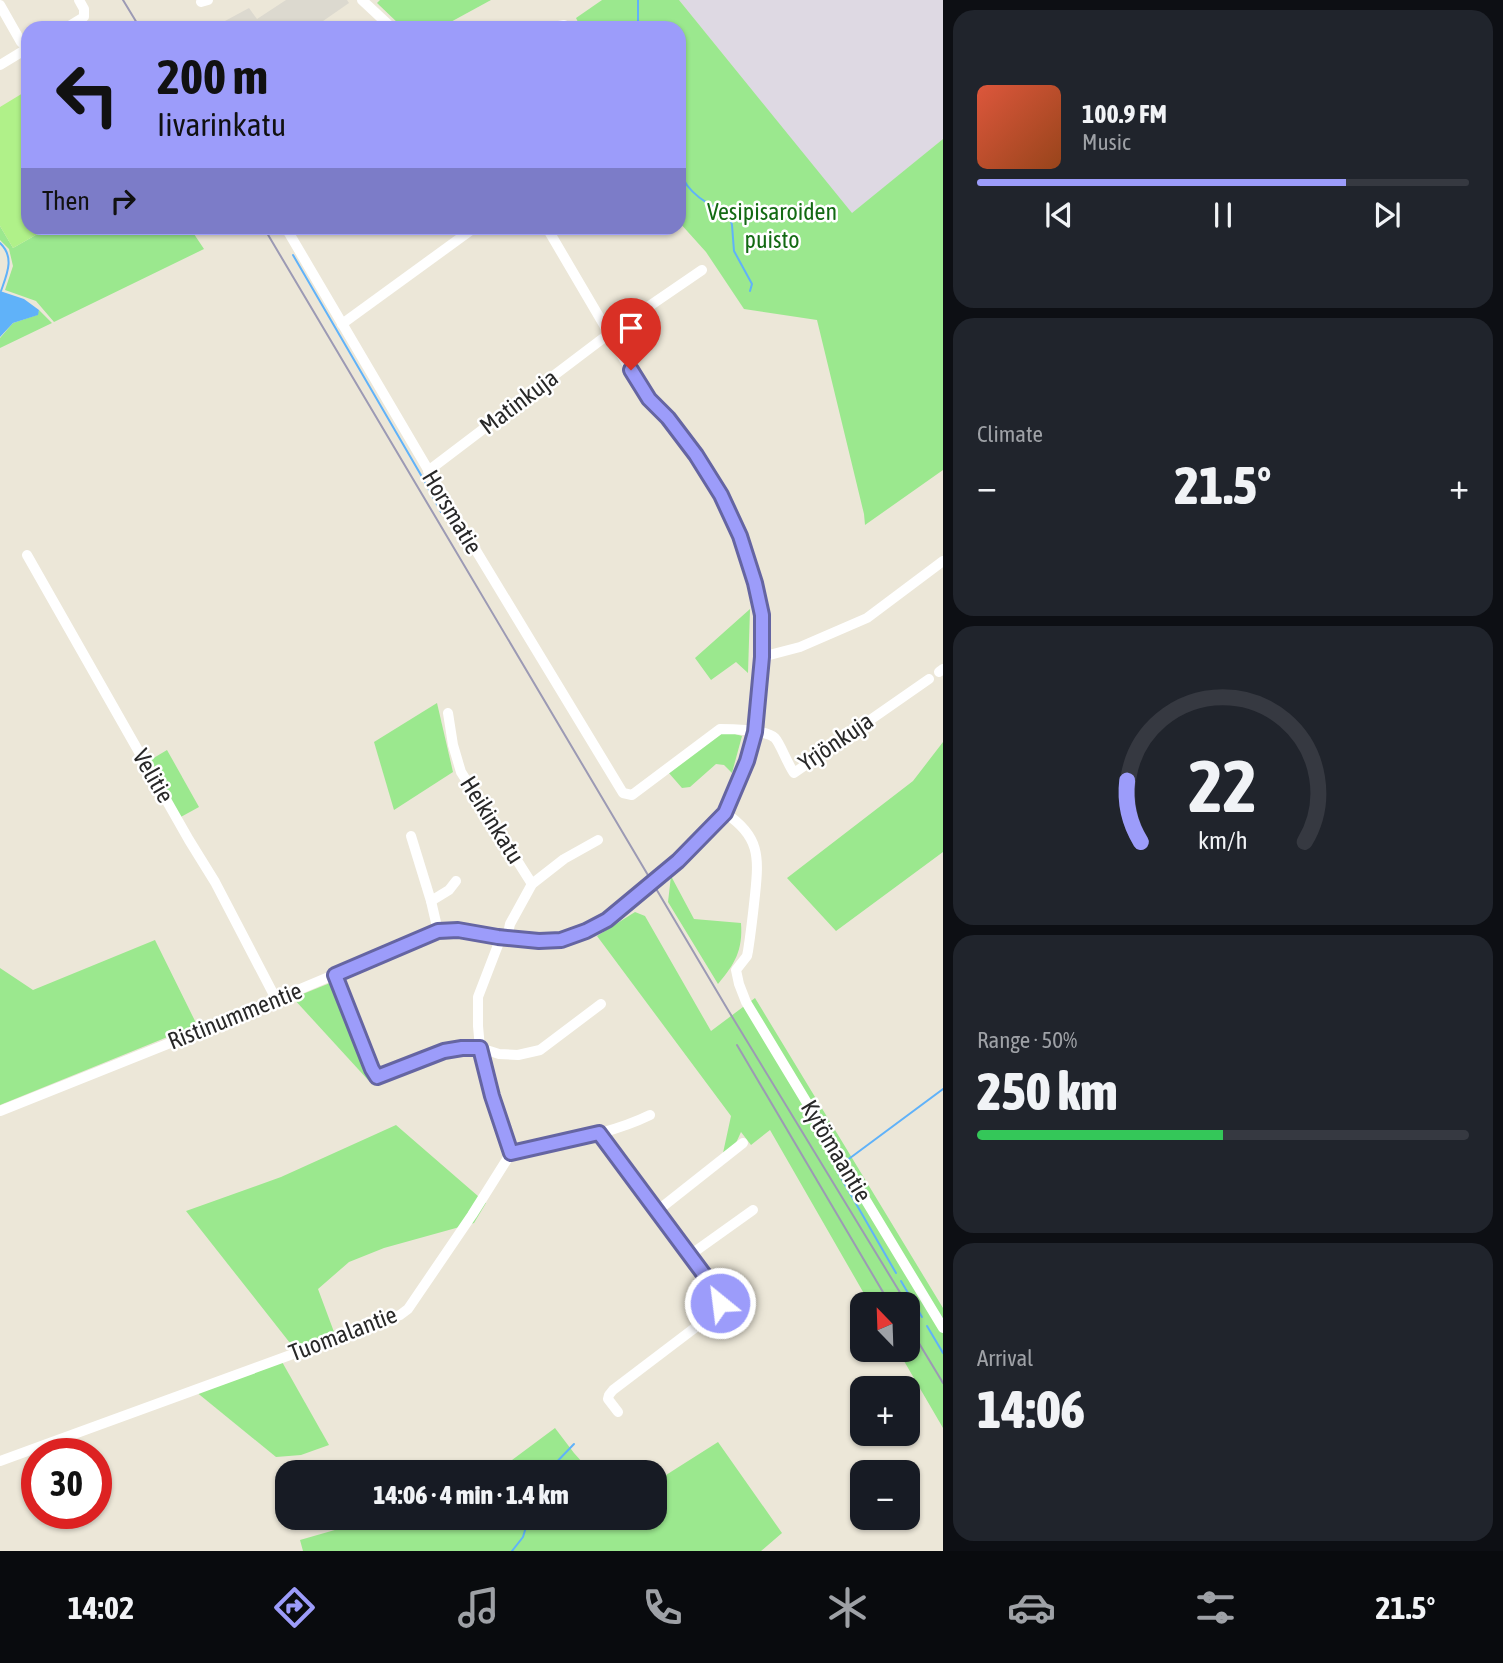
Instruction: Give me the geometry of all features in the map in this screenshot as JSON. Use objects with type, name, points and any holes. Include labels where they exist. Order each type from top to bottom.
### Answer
[{"type":"street","points":[[79,0],[85,13],[80,21]]},
{"type":"street","points":[[362,0],[384,21]]},
{"type":"street","points":[[0,5],[21,42]]},
{"type":"street","points":[[0,65],[21,52]]},
{"type":"street","name":"Horsmatie","points":[[290,235],[428,471],[623,793],[632,795],[720,729],[755,732]]},
{"type":"street","points":[[342,324],[464,235]]},
{"type":"street","name":"Ristinummentie","points":[[0,1111],[438,931],[458,930],[539,941],[561,940],[586,931],[607,920],[678,861],[725,813],[747,761],[755,732],[762,657],[762,615],[755,583],[740,536],[721,495],[696,455],[668,418],[649,399],[551,235]]},
{"type":"street","name":"Matinkuja","points":[[428,471],[610,334],[702,270]]},
{"type":"street","name":"Velitie","points":[[27,555],[215,882],[276,999]]},
{"type":"street","points":[[762,657],[800,647],[867,618],[943,561]]},
{"type":"street","name":"Yrjönkuja","points":[[755,732],[775,738],[794,773],[929,679]]},
{"type":"street","name":"Heikinkatu","points":[[448,713],[461,772],[532,884]]},
{"type":"street","name":"Kytömaantie","points":[[725,813],[741,823],[749,834],[758,868],[747,956],[736,970],[738,984],[746,1002],[943,1328]]},
{"type":"street","points":[[411,836],[438,931]]},
{"type":"street","points":[[507,938],[510,924],[532,884],[564,859],[598,840]]},
{"type":"street","points":[[431,901],[449,890],[456,881]]},
{"type":"street","points":[[498,945],[478,996],[480,1048],[511,1153],[599,1133],[635,1123],[650,1115]]},
{"type":"street","points":[[335,975],[377,1077],[444,1051],[462,1048],[480,1048],[499,1054],[518,1055],[540,1050],[601,1004]]},
{"type":"street","points":[[599,1133],[691,1255],[714,1288],[720,1303],[717,1311],[613,1390],[608,1399],[618,1412]]},
{"type":"street","points":[[657,1211],[743,1143]]},
{"type":"street","name":"Tuomalantie","points":[[0,1461],[400,1315],[416,1298],[511,1153]]},
{"type":"street","points":[[691,1255],[753,1210]]},
{"type":"shaded area","points":[[286,0],[347,0],[349,3],[323,21],[225,21],[249,8],[257,19]]},
{"type":"shaded area","points":[[679,0],[943,0],[943,139],[852,214]]},
{"type":"green space","points":[[380,0],[491,0],[452,21],[396,21],[377,3]]},
{"type":"green space","name":"Vesipisaroiden puisto","points":[[602,0],[679,0],[852,213],[943,139],[943,470],[865,525],[817,320],[744,309],[706,252],[686,230],[686,21],[578,21],[576,18]]},
{"type":"green space","points":[[21,94],[21,235],[36,235],[13,248],[0,226],[0,107]]},
{"type":"green space","points":[[0,226],[13,248],[36,235],[195,235],[204,249],[54,322],[36,301],[5,290],[13,266],[9,249],[0,240]]},
{"type":"green space","points":[[39,310],[52,323],[0,348],[0,338],[13,323],[37,315]]},
{"type":"green space","points":[[750,609],[748,673],[736,662],[711,680],[695,658]]},
{"type":"green space","points":[[437,703],[453,772],[394,810],[374,742]]},
{"type":"green space","points":[[725,731],[742,736],[732,773],[724,765],[716,764],[690,787],[682,788],[668,772]]},
{"type":"green space","points":[[943,742],[943,852],[836,931],[787,878],[913,781]]},
{"type":"green space","points":[[167,750],[199,807],[179,818],[147,762]]},
{"type":"green space","points":[[671,876],[694,919],[741,923],[741,941],[737,956],[718,984],[668,902]]},
{"type":"green space","points":[[635,912],[645,916],[711,1031],[755,998],[943,1308],[943,1428],[920,1388],[920,1376],[913,1376],[905,1362],[920,1362],[920,1292],[863,1292],[770,1130],[751,1145],[741,1132],[736,1143],[723,1153],[731,1116],[597,936]]},
{"type":"green space","points":[[155,940],[197,1025],[0,1105],[0,968],[33,990]]},
{"type":"green space","points":[[330,983],[369,1081],[293,998]]},
{"type":"green space","points":[[396,1125],[486,1203],[474,1223],[384,1248],[349,1262],[318,1289],[337,1340],[296,1354],[186,1211],[281,1177]]},
{"type":"green space","points":[[281,1360],[329,1445],[301,1455],[276,1457],[195,1391]]},
{"type":"green space","points":[[555,1428],[580,1460],[512,1460]]},
{"type":"green space","points":[[718,1442],[782,1533],[761,1551],[303,1551],[300,1540],[335,1530],[667,1530],[667,1474]]},
{"type":"water","points":[[0,291],[24,299],[39,310],[38,315],[13,323],[0,337]]},
{"type":"waterway","points":[[638,0],[638,21]]},
{"type":"waterway","points":[[686,183],[704,201],[729,214],[734,251],[752,284],[750,291]]},
{"type":"waterway","points":[[0,243],[5,248],[8,260],[1,291]]},
{"type":"waterway","points":[[293,255],[441,512]]},
{"type":"waterway","points":[[846,1161],[943,1089]]},
{"type":"waterway","points":[[840,1166],[836,1169],[896,1273]]},
{"type":"waterway","points":[[901,1281],[922,1317]]},
{"type":"waterway","points":[[927,1326],[943,1353]]},
{"type":"waterway","points":[[559,1460],[574,1444]]},
{"type":"waterway","points":[[512,1551],[525,1530]]},
{"type":"railway","points":[[123,0],[136,21]]},
{"type":"railway","points":[[268,235],[728,1010],[900,1292]]},
{"type":"railway","points":[[737,1045],[883,1292]]},
{"type":"railway","points":[[920,1345],[943,1383]]},
{"type":"route","points":[[631,370],[649,399],[668,418],[696,455],[721,495],[740,536],[762,615],[762,657],[755,732],[747,761],[725,813],[678,861],[607,920],[586,931],[561,940],[539,941],[458,930],[438,931],[335,975],[377,1077],[444,1051],[480,1048],[511,1153],[599,1133],[691,1255],[718,1294],[720,1303]]}]
